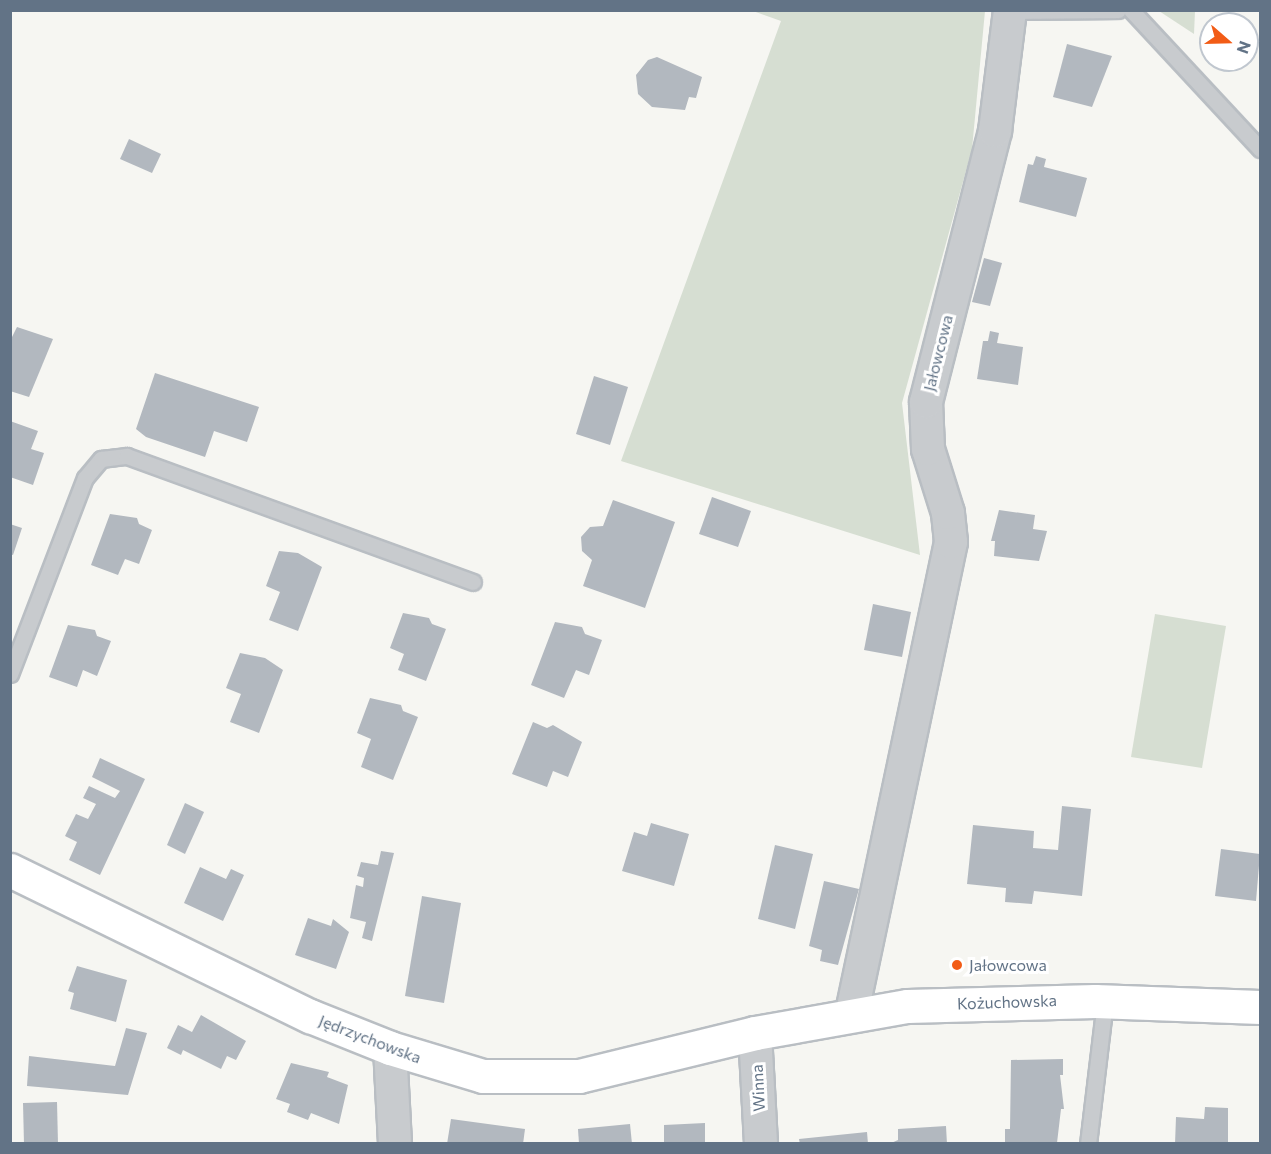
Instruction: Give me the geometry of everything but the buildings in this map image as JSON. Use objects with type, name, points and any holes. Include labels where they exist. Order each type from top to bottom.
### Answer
[{"type":"main road","name":"Jędrzychowska","points":[[10,870],[280,1001],[390,1048],[483,1076],[550,1080],[755,1033]]},
{"type":"main road","name":"Kożuchowska","points":[[755,1033],[852,1012],[1001,1001],[1105,1001],[1260,1007]]},
{"type":"street","name":"Jałowcowa","points":[[852,1012],[951,542],[948,513],[928,449],[926,402],[995,131],[1010,10]]},
{"type":"street","name":"Winna","points":[[755,1033],[761,1143]]},
{"type":"street","points":[[390,1048],[395,1143]]},
{"type":"lane","points":[[1010,10],[1118,10]]},
{"type":"lane","points":[[1131,10],[1260,149]]},
{"type":"lane","points":[[10,674],[85,477],[101,459],[127,456],[473,582]]},
{"type":"lane","points":[[1088,1143],[1105,1001]]},
{"type":"shaded area","points":[[753,11],[985,11],[972,149],[902,403],[920,555],[621,461],[781,21]]},
{"type":"shaded area","points":[[1159,11],[1195,11],[1194,34]]},
{"type":"shaded area","points":[[1155,614],[1226,626],[1202,768],[1131,757]]},
{"type":"place","name":"Jałowcowa","points":[[957,965]]}]
